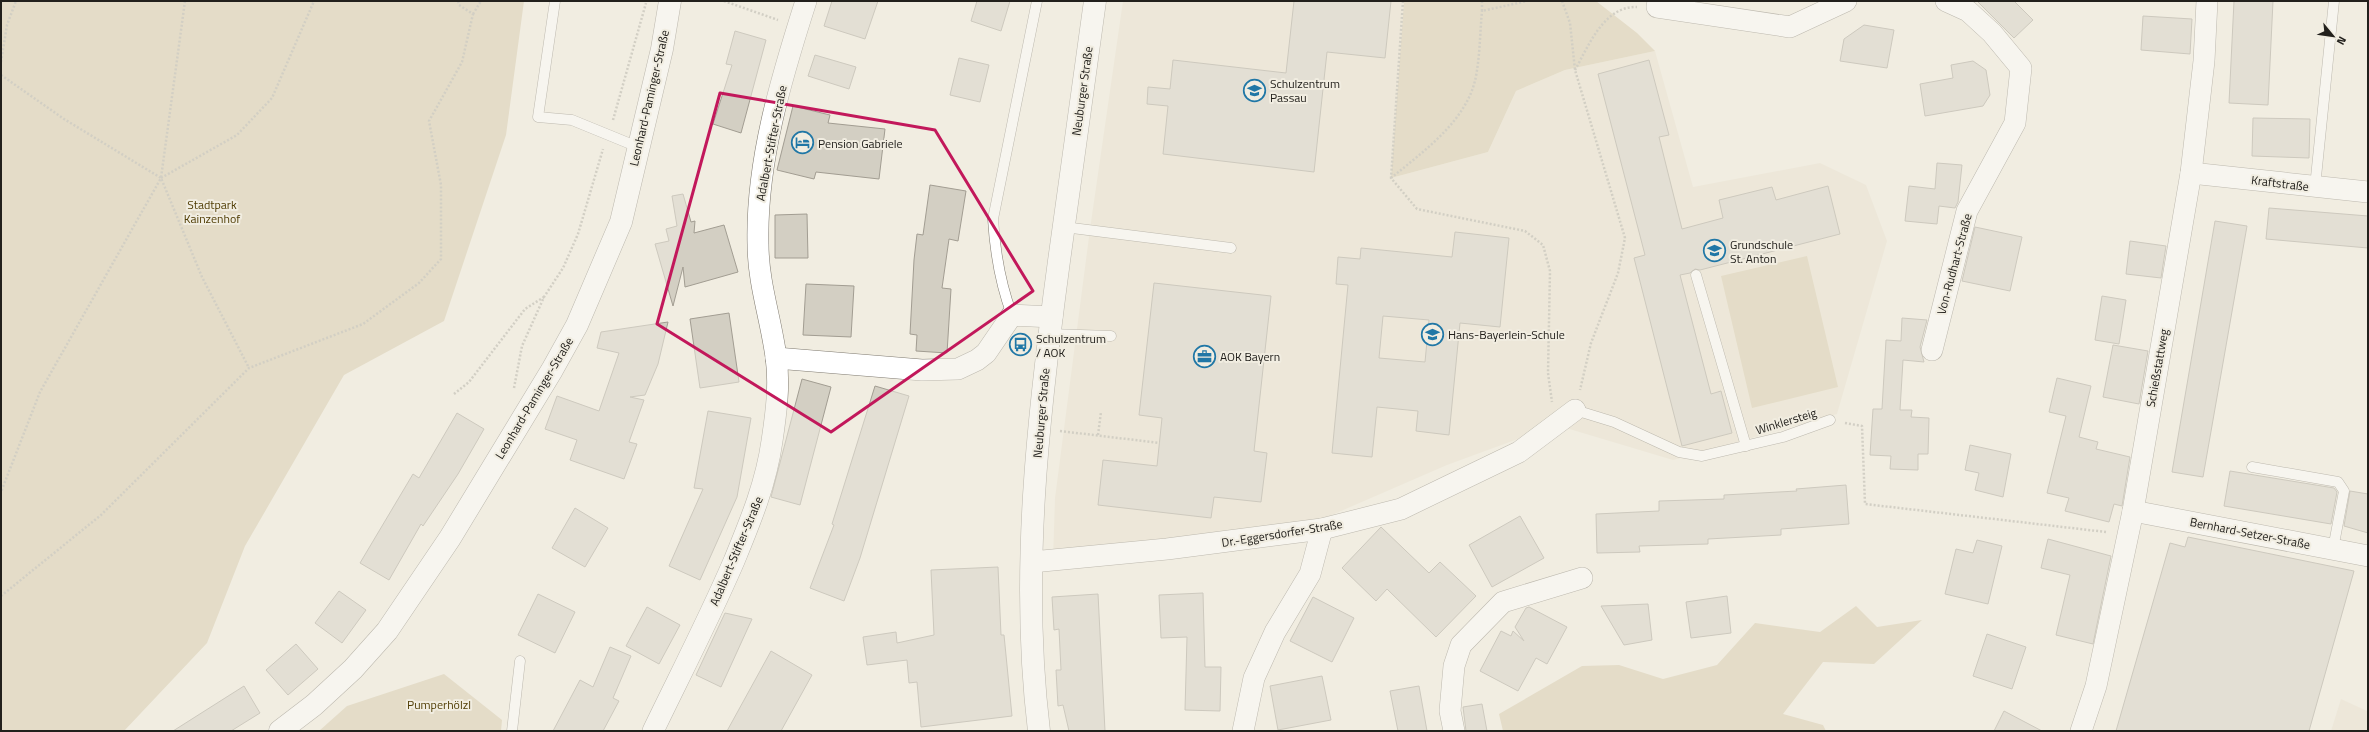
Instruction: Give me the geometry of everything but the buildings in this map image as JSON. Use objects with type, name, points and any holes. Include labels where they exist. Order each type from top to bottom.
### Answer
[{"type":"street","name":"Leonhard-Paminger-Straße","points":[[280,731],[314,705],[353,669],[387,631],[450,538],[552,370],[577,325],[621,222],[662,49],[670,1]]},
{"type":"street","name":"Adalbert-Stifter-Straße","points":[[653,731],[723,587],[755,511],[766,475],[772,442],[777,398],[776,358],[762,287],[758,246],[758,201],[781,85],[806,1]]},
{"type":"street","name":"Neuburger Straße","points":[[1039,731],[1034,693],[1032,562],[1035,474],[1050,325],[1095,1]]},
{"type":"street","points":[[1658,4],[1790,27],[1846,1]]},
{"type":"street","points":[[1946,1],[1968,10],[1992,33],[2020,68],[2031,113]]},
{"type":"street","name":"Schießstattweg","points":[[2081,731],[2096,686],[2133,511],[2191,172],[2204,61],[2207,1]]},
{"type":"street","name":"Von-Rudhart-Straße","points":[[1932,350],[1967,211],[2015,123],[2020,68]]},
{"type":"street","name":"Kraftstraße","points":[[2191,172],[2368,192]]},
{"type":"street","points":[[776,358],[922,370],[958,369],[977,360],[986,353],[1012,315],[1050,325]]},
{"type":"street","name":"Dr.-Eggersdorfer-Straße","points":[[1032,562],[1167,549],[1322,529],[1401,509],[1519,452],[1556,426],[1575,410]]},
{"type":"street","name":"Bernhard-Setzer-Straße","points":[[2133,511],[2368,556]]},
{"type":"street","points":[[1243,731],[1254,678],[1275,632],[1310,574],[1322,529]]},
{"type":"street","points":[[1454,731],[1450,711],[1454,666],[1461,645],[1503,602],[1582,578]]},
{"type":"lane","points":[[555,1],[538,117],[572,120],[638,147]]},
{"type":"lane","points":[[1012,315],[1003,291],[995,255],[993,219],[1037,1]]},
{"type":"lane","points":[[2316,187],[2334,1]]},
{"type":"lane","points":[[1064,227],[1231,248]]},
{"type":"lane","points":[[1696,275],[1746,446]]},
{"type":"lane","points":[[1050,325],[1111,336]]},
{"type":"lane","name":"Winklersteig","points":[[1575,410],[1614,422],[1679,452],[1702,456],[1783,437],[1830,420]]},
{"type":"lane","points":[[2252,467],[2338,482],[2344,491],[2333,549]]},
{"type":"lane","points":[[512,731],[520,661]]},
{"type":"path","points":[[1,62],[7,25],[16,1]]},
{"type":"path","points":[[1,492],[40,392],[161,178],[185,1]]},
{"type":"path","points":[[161,178],[237,135],[272,98],[314,1]]},
{"type":"path","points":[[458,1],[459,5],[473,14]]},
{"type":"path","points":[[1,596],[101,515],[249,368],[363,324],[419,283],[441,259],[441,185],[429,121],[462,62],[473,14],[481,1]]},
{"type":"path","points":[[522,346],[544,296],[563,268],[578,234],[608,136],[646,1]]},
{"type":"path","points":[[724,1],[780,20]]},
{"type":"path","points":[[1403,1],[1391,178],[1417,210],[1525,231],[1543,245],[1550,271],[1548,373],[1556,426]]},
{"type":"path","points":[[1391,178],[1429,147],[1450,125],[1467,102],[1476,77],[1482,1]]},
{"type":"path","points":[[1482,11],[1527,1]]},
{"type":"path","points":[[1562,1],[1570,23],[1574,70],[1625,238],[1618,273],[1591,343],[1575,410]]},
{"type":"path","points":[[1574,70],[1593,37],[1614,12],[1626,7],[1658,4]]},
{"type":"path","points":[[1,75],[64,119],[161,178],[202,277],[249,368]]},
{"type":"path","points":[[454,394],[469,382],[496,344],[525,309],[544,296]]},
{"type":"path","points":[[1098,435],[1101,412]]},
{"type":"path","name":"Winklersteig","points":[[1830,420],[1862,426],[1866,504],[2129,534]]},
{"type":"path","points":[[1058,431],[1160,443]]},
{"type":"highlighted area","points":[[720,93],[935,130],[1033,291],[831,432],[657,324]]},
{"type":"shaded area","points":[[1123,1],[1404,1],[1391,178],[1488,152],[1516,91],[1565,70],[1655,51],[1693,187],[1820,163],[1866,185],[1887,241],[1837,414],[1673,460],[1556,425],[1447,465],[1295,531],[1053,560],[1055,498],[1090,229]]},
{"type":"shaded area","points":[[2341,699],[2367,711],[2368,709],[2368,731],[2331,731]]},
{"type":"green space","name":"Stadtpark Kainzenhof","points":[[1,1],[524,1],[506,135],[444,321],[344,375],[245,546],[207,643],[124,731],[1,731]]},
{"type":"green space","points":[[1404,1],[1596,1],[1637,33],[1655,51],[1565,70],[1516,91],[1488,152],[1391,178]]},
{"type":"green space","points":[[1807,256],[1838,387],[1752,408],[1721,276]]},
{"type":"green space","points":[[1856,606],[1877,627],[1922,620],[1874,664],[1823,662],[1783,714],[1823,725],[1826,731],[1503,731],[1499,714],[1582,666],[1619,665],[1663,679],[1717,665],[1755,623],[1820,632]]},
{"type":"green space","name":"Pumperhölzl","points":[[444,674],[502,720],[501,731],[319,731],[347,706]]},
{"type":"place","name":"Schulzentrum Passau","points":[[1254,90]]},
{"type":"place","name":"Pension Gabriele","points":[[803,143]]},
{"type":"place","name":"Grundschule St. Anton","points":[[1714,251]]},
{"type":"place","name":"Hans-Bayerlein-Schule","points":[[1432,334]]},
{"type":"place","name":"Schulzentrum / AOK","points":[[1021,345]]},
{"type":"place","name":"AOK Bayern","points":[[1205,356]]}]
